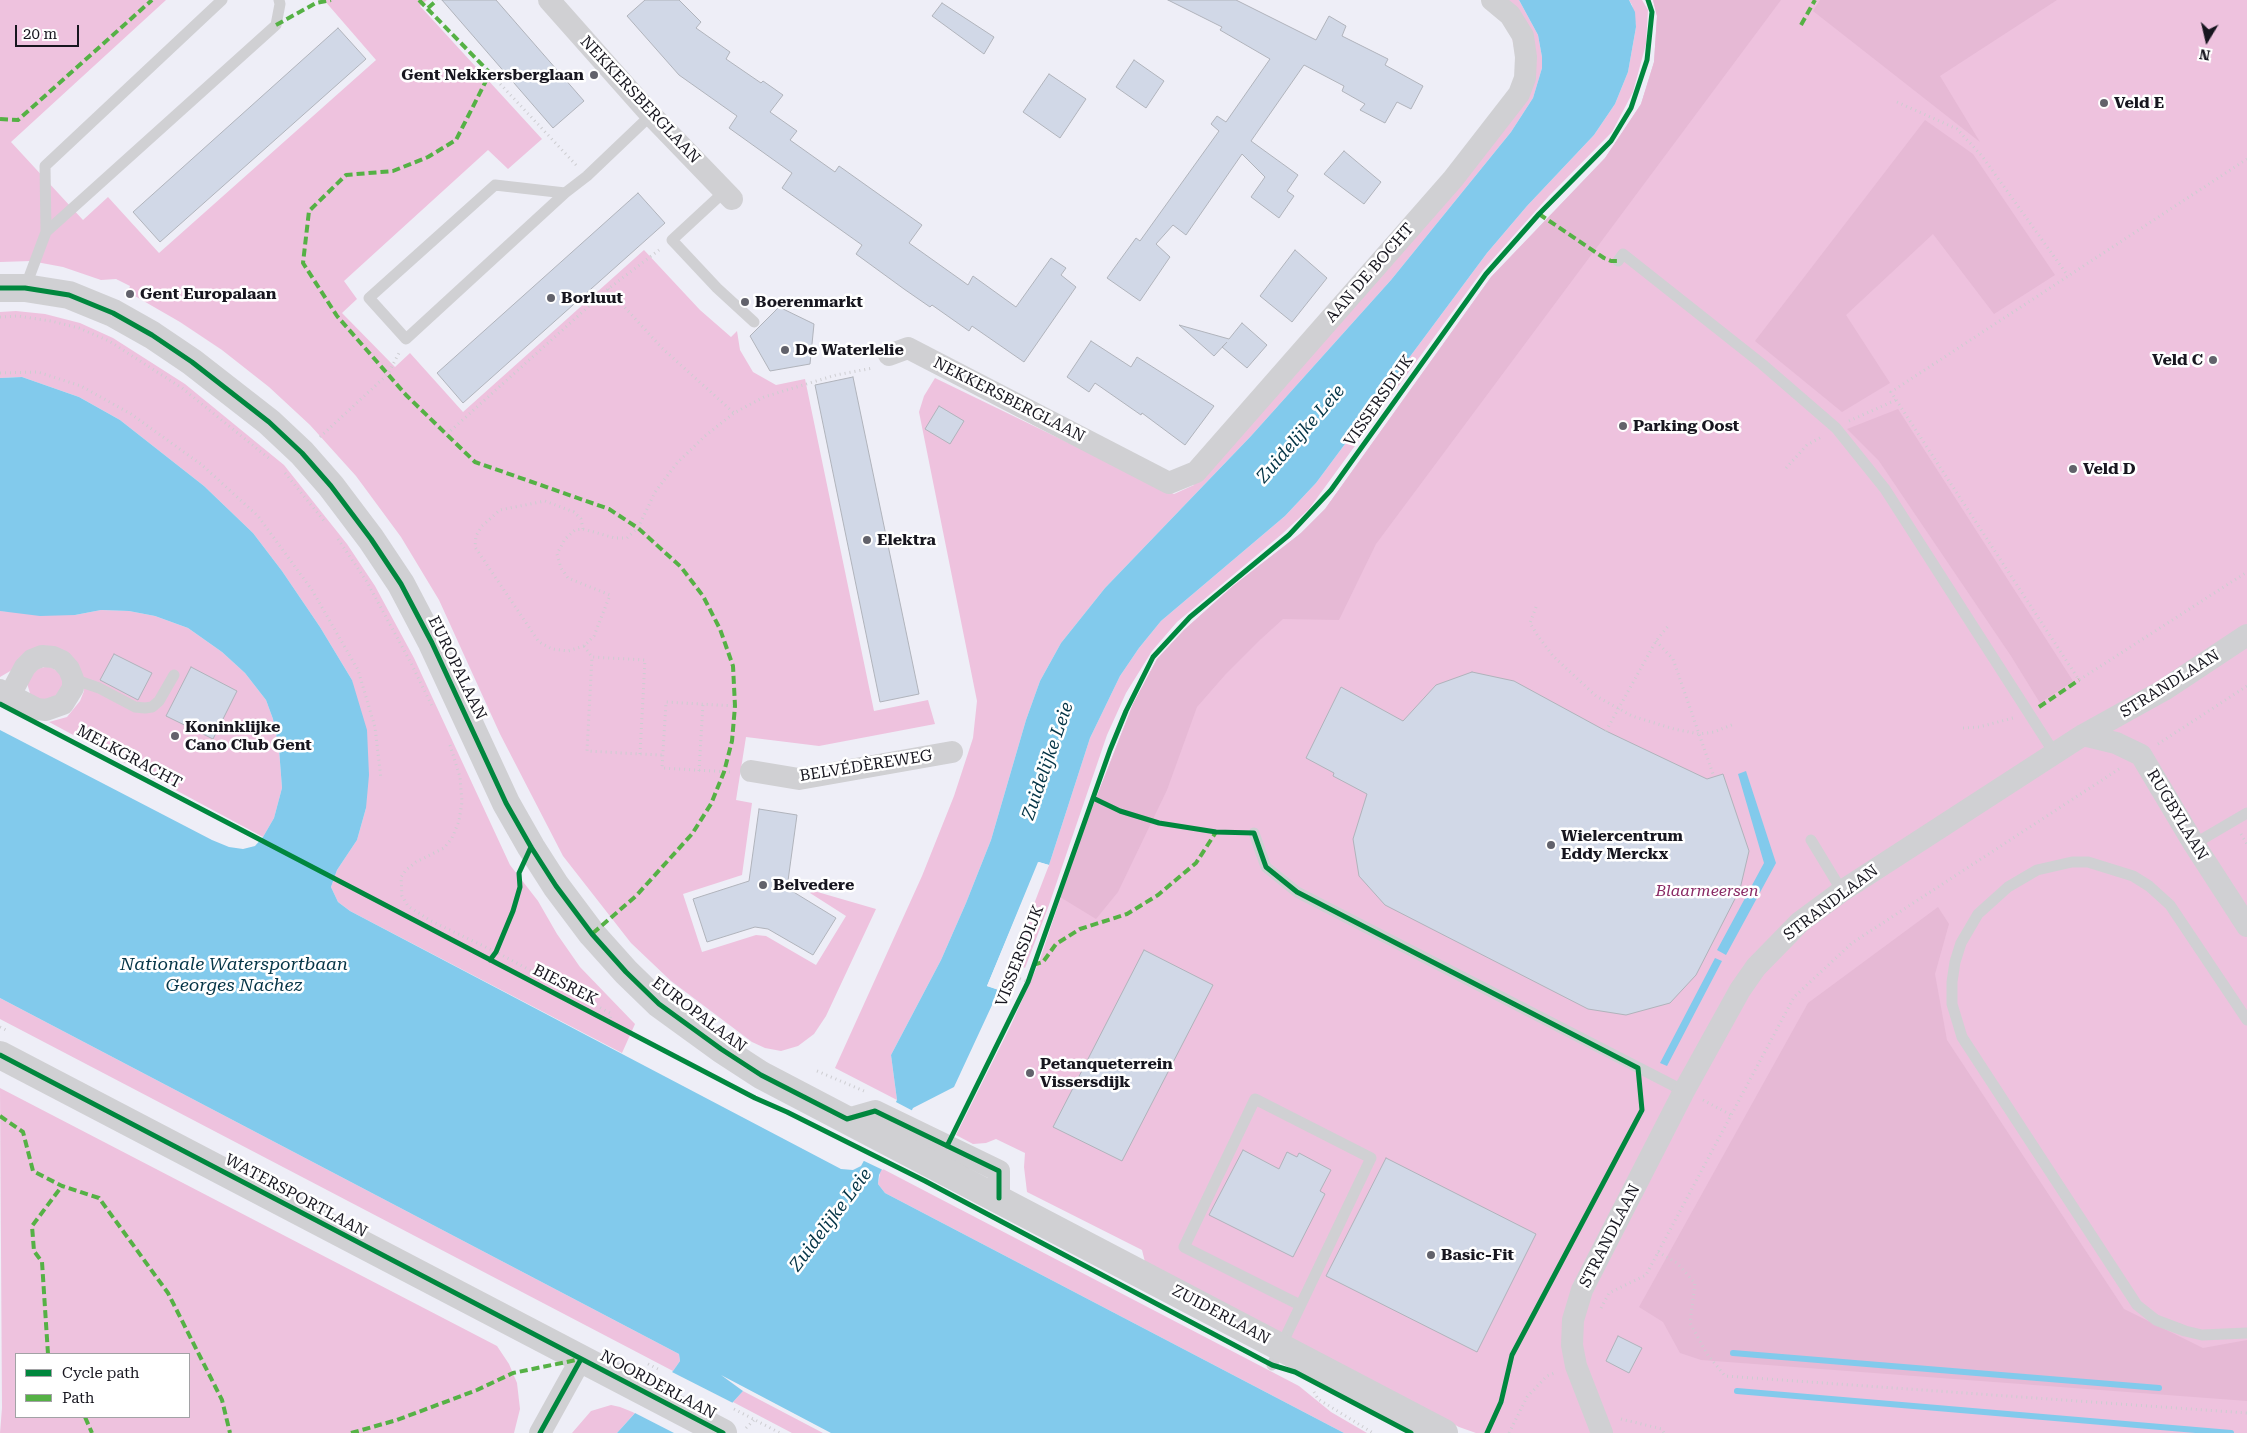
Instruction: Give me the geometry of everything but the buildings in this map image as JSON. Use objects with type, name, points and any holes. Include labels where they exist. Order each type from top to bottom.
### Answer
[{"type":"street","name":"NEKKERSBERGLAAN","points":[[549,0],[651,115],[729,195]]},
{"type":"street","name":"AAN DE BOCHT","points":[[1127,461],[1169,483],[1196,472],[1459,172],[1519,94],[1525,78],[1526,57],[1523,36],[1510,15],[1492,0]]},
{"type":"street","name":"EUROPALAAN","points":[[13,288],[69,294],[113,313],[152,335],[230,390],[291,460],[348,509],[401,584],[432,643],[506,803],[526,840],[556,886],[592,934],[626,972],[659,1004],[713,1044],[761,1075],[865,1114]]},
{"type":"street","name":"NEKKERSBERGLAAN","points":[[889,355],[908,348],[1127,461]]},
{"type":"street","name":"STRANDLAAN","points":[[1602,1433],[1576,1366],[1572,1344],[1573,1320],[1582,1290],[1684,1091],[1740,990],[1756,967],[1800,922],[1842,891],[2083,735],[2164,690],[2247,635]]},
{"type":"street","points":[[42,656],[53,657],[62,661],[69,669],[73,679],[73,688],[69,697],[55,709],[37,709],[5,692],[32,660],[42,656]]},
{"type":"street","name":"RUGBYLAAN","points":[[2083,735],[2116,743],[2141,755],[2194,844],[2247,926]]},
{"type":"street","name":"BELVÉDÈREWEG","points":[[751,771],[799,779],[952,752]]},
{"type":"street","name":"WATERSPORTLAAN","points":[[0,1055],[581,1358]]},
{"type":"street","name":"ZUIDERLAAN","points":[[865,1114],[999,1198],[1276,1356],[1444,1433]]},
{"type":"street","points":[[540,1433],[581,1358]]},
{"type":"street","name":"NOORDERLAAN","points":[[581,1358],[723,1433]]},
{"type":"lane","points":[[46,232],[45,166],[222,0]]},
{"type":"lane","points":[[13,288],[46,232],[276,25],[280,4],[278,0]]},
{"type":"lane","points":[[565,193],[496,185],[369,298],[406,339],[565,193],[587,176],[651,115]]},
{"type":"lane","points":[[729,195],[672,240],[717,288],[754,322]]},
{"type":"lane","points":[[1618,261],[1623,254],[1630,259],[1762,364],[1836,428],[1885,489],[2055,754]]},
{"type":"lane","points":[[73,679],[99,688],[135,707],[144,708],[152,707],[159,701],[174,675]]},
{"type":"lane","points":[[2194,844],[2247,813]]},
{"type":"lane","points":[[1254,833],[1266,867],[1297,892],[1684,1091]]},
{"type":"lane","points":[[1811,840],[1842,891]]},
{"type":"lane","points":[[2247,1020],[2170,905],[2149,886],[2133,876],[2088,862],[2072,862],[2037,870],[2008,887],[1978,914],[1961,943],[1955,962],[1952,982],[1952,1004],[1962,1037],[2137,1305],[2156,1320],[2185,1331],[2202,1335],[2247,1333]]},
{"type":"lane","points":[[1276,1356],[1371,1158],[1255,1099],[1184,1247],[1300,1305]]},
{"type":"path","points":[[490,73],[587,176]]},
{"type":"path","points":[[1897,102],[1957,129],[1982,156],[2068,276]]},
{"type":"path","points":[[2247,159],[1891,392],[2079,680],[2247,572]]},
{"type":"path","points":[[446,434],[608,289],[672,240]]},
{"type":"path","points":[[608,289],[662,348],[734,413]]},
{"type":"path","points":[[0,317],[18,316],[51,321],[79,328],[109,341],[182,388],[272,461]]},
{"type":"path","points":[[326,524],[291,460],[388,374],[406,339]]},
{"type":"path","points":[[583,529],[581,519],[562,506],[545,501],[500,510],[482,526],[476,536],[475,547],[539,642],[552,649],[568,651],[584,646],[594,636],[610,595],[568,578],[561,568],[558,554],[564,539],[575,530],[583,529],[615,538],[627,538],[638,528],[655,492],[677,463],[705,436],[734,413],[772,394],[836,375],[876,367],[889,355]]},
{"type":"path","points":[[0,373],[38,372],[81,386],[131,414],[202,465],[258,516],[312,590],[358,670],[375,727],[381,778]]},
{"type":"path","points":[[1846,422],[1896,400]]},
{"type":"path","points":[[1786,468],[1808,445],[1823,436]]},
{"type":"path","points":[[337,538],[368,582],[412,663],[435,712]]},
{"type":"path","points":[[1536,607],[1530,623],[1553,656],[1596,696],[1632,716],[1674,729],[1699,734],[1714,732],[1734,724]]},
{"type":"path","points":[[1606,731],[1656,641],[1669,625]]},
{"type":"path","points":[[1656,641],[1673,658],[1714,776]]},
{"type":"path","points":[[584,646],[592,657],[587,751],[663,755]]},
{"type":"path","points":[[592,657],[646,660],[640,754]]},
{"type":"path","points":[[2155,746],[2247,686]]},
{"type":"path","points":[[724,772],[662,768],[666,702],[735,706]]},
{"type":"path","points":[[699,771],[703,704]]},
{"type":"path","points":[[1963,728],[1979,727],[2017,717]]},
{"type":"path","points":[[447,737],[460,778],[462,802],[459,821],[452,838],[444,848],[416,862],[406,870],[401,877],[402,896],[408,906],[431,921],[496,952],[610,1013],[611,1023]]},
{"type":"path","points":[[1600,1310],[1609,1293],[1646,1276],[1794,997],[1852,943],[2121,768]]},
{"type":"path","points":[[490,960],[498,946]]},
{"type":"path","points":[[1006,974],[1028,982]]},
{"type":"path","points":[[816,1071],[865,1114]]},
{"type":"path","points":[[1684,1091],[1731,1115]]},
{"type":"path","points":[[1658,1252],[1677,1263],[1695,1282],[1690,1322],[1707,1354],[1725,1376],[2247,1413]]},
{"type":"path","points":[[1312,1389],[1318,1399],[1373,1433]]},
{"type":"path","points":[[740,1413],[780,1433]]},
{"type":"green space","points":[[0,0],[166,0],[11,142],[83,220],[108,197],[159,253],[376,60],[324,0],[427,0],[420,6],[542,139],[508,169],[488,150],[344,281],[357,299],[342,313],[395,367],[410,353],[463,412],[644,250],[700,310],[731,337],[737,331],[740,350],[753,372],[776,385],[805,379],[874,711],[928,700],[935,724],[819,746],[746,737],[736,800],[752,803],[742,875],[683,894],[702,952],[756,935],[766,936],[816,965],[846,916],[810,893],[814,891],[876,909],[826,1016],[814,1034],[798,1046],[781,1051],[765,1048],[752,1042],[671,981],[631,943],[563,856],[500,734],[439,600],[401,537],[356,476],[310,425],[269,387],[222,350],[180,322],[128,292],[130,286],[116,279],[101,280],[63,267],[31,261],[0,262]]},
{"type":"green space","points":[[1505,0],[1519,0],[1538,35],[1542,68],[1533,98],[1511,132],[1391,280],[1251,436],[1105,588],[1061,643],[1040,681],[1026,720],[991,840],[966,903],[941,960],[891,1055],[897,1100],[835,1068],[922,876],[954,796],[973,738],[977,701],[919,412],[924,396],[935,378],[1174,494],[1194,485],[1194,478],[1523,95]]},
{"type":"green space","points":[[1629,0],[1642,0],[1648,10],[1646,44],[1633,92],[1612,132],[1549,196],[1483,270],[1309,509],[1177,622],[1152,651],[1126,693],[1107,735],[1049,905],[1025,968],[1012,961],[1049,865],[1090,738],[1120,676],[1139,648],[1161,621],[1285,516],[1316,483],[1487,253],[1527,206],[1594,135],[1615,104],[1628,72],[1636,27],[1632,5]]},
{"type":"green space","name":"Blaarmeersen","points":[[1653,0],[2247,0],[2247,1433],[1476,1433],[1459,1427],[1145,1262],[1142,1250],[1027,1192],[1024,1167],[1025,1153],[996,1139],[986,1143],[973,1144],[956,1135],[1011,1025],[1039,962],[1082,834],[1133,704],[1157,659],[1184,630],[1233,586],[1301,533],[1325,509],[1491,277],[1605,158],[1641,104],[1654,62],[1657,16]]},
{"type":"green space","points":[[16,311],[45,314],[80,323],[113,338],[185,384],[284,465],[347,544],[375,586],[414,658],[510,865],[538,901],[557,934],[580,967],[635,1024],[622,1053],[350,911],[338,902],[331,887],[337,870],[357,840],[366,808],[352,680],[320,627],[282,571],[253,533],[204,486],[120,420],[79,397],[22,377],[0,378],[0,312]]},
{"type":"green space","name":"Koninklijke Cano Club Gent","points":[[101,610],[129,611],[155,616],[188,628],[222,652],[245,673],[266,700],[273,719],[279,749],[282,788],[274,818],[263,837],[49,722],[67,717],[80,701],[84,691],[83,681],[67,655],[12,670],[0,677],[0,611],[75,615]]},
{"type":"green space","points":[[48,666],[61,673],[65,687],[51,703],[31,697],[27,683],[34,670]]},
{"type":"green space","points":[[0,998],[679,1354],[680,1361],[673,1371],[0,1019]]},
{"type":"green space","points":[[0,1088],[497,1346],[509,1364],[517,1383],[520,1409],[514,1433],[0,1433],[2,1408]]},
{"type":"green space","points":[[881,1168],[1299,1386],[1331,1412],[1367,1433],[1344,1433],[885,1193],[878,1184]]},
{"type":"green space","points":[[743,1391],[823,1433],[792,1433],[733,1402]]},
{"type":"green space","points":[[611,1405],[635,1413],[617,1433],[572,1433],[591,1411]]},
{"type":"shaded area","points":[[1653,0],[1781,0],[1376,544],[1339,620],[1283,619],[1261,639],[1225,675],[1197,707],[1167,790],[1118,892],[1096,919],[1060,897],[1082,834],[1133,704],[1157,659],[1184,630],[1233,586],[1301,533],[1325,509],[1491,277],[1605,158],[1641,104],[1654,62],[1657,16]]},
{"type":"shaded area","points":[[1820,0],[2057,0],[1940,76],[1980,142],[1813,11]]},
{"type":"shaded area","points":[[1925,120],[1973,154],[2055,275],[1994,314],[1933,234],[1846,315],[1890,383],[1842,412],[1755,341]]},
{"type":"shaded area","points":[[1898,409],[2073,681],[2040,703],[2011,656],[1879,461],[1847,429]]},
{"type":"shaded area","points":[[1938,907],[1949,924],[1935,974],[1947,1040],[2124,1309],[2203,1348],[2247,1340],[2247,1401],[1701,1360],[1680,1353],[1663,1322],[1639,1307],[1808,1003]]},
{"type":"water","name":"Nationale Watersportbaan Georges Nachez","points":[[1519,0],[1629,0],[1635,12],[1636,27],[1628,72],[1615,104],[1594,135],[1527,206],[1487,253],[1316,483],[1285,516],[1161,621],[1139,648],[1120,676],[1090,738],[1049,865],[1039,862],[987,986],[999,990],[954,1087],[913,1108],[879,1175],[878,1184],[885,1193],[1344,1433],[831,1433],[721,1375],[743,1391],[705,1433],[617,1433],[673,1371],[680,1361],[679,1354],[0,998],[0,730],[212,840],[229,847],[243,849],[255,846],[263,837],[274,818],[282,788],[279,749],[273,719],[266,700],[245,673],[222,652],[188,628],[155,616],[129,611],[101,610],[75,615],[40,616],[0,611],[0,378],[22,377],[79,397],[120,420],[204,486],[253,533],[282,571],[320,627],[352,680],[367,730],[369,775],[366,808],[357,840],[337,870],[331,887],[338,902],[350,911],[841,1169],[853,1170],[861,1166],[897,1100],[891,1055],[941,960],[966,903],[991,840],[1026,720],[1040,681],[1061,643],[1105,588],[1251,436],[1391,280],[1511,132],[1533,98],[1542,68],[1538,35]]},
{"type":"water","points":[[1746,771],[1776,863],[1726,955],[1717,950],[1764,863],[1738,774]]},
{"type":"water","points":[[1715,958],[1722,961],[1667,1066],[1660,1063]]},
{"type":"pier","points":[[1038,862],[1049,865],[1048,867],[1040,865],[990,985],[1000,988],[999,990],[987,986]]},
{"type":"pier","points":[[894,1101],[915,1112],[883,1170],[862,1160]]},
{"type":"pier","points":[[670,1371],[735,1404],[709,1433],[674,1433],[633,1412]]},
{"type":"waterway","points":[[1733,1353],[2159,1388]]},
{"type":"waterway","points":[[1737,1391],[2231,1433]]},
{"type":"marked path","points":[[0,119],[18,120],[152,0]]},
{"type":"marked path","points":[[276,25],[316,3],[331,0]]},
{"type":"marked path","points":[[419,0],[490,73],[456,140],[428,157],[393,171],[346,175],[309,211],[303,263],[337,316],[406,395],[475,462],[609,509],[638,528],[681,567],[703,596],[720,629],[733,666],[735,706],[732,741],[724,772],[711,804],[692,834],[636,896],[592,934]]},
{"type":"marked path","points":[[428,8],[437,0]]},
{"type":"marked path","points":[[1801,25],[1815,0]]},
{"type":"marked path","points":[[1539,214],[1604,258],[1618,261]]},
{"type":"marked path","points":[[2039,707],[2079,680]]},
{"type":"marked path","points":[[1033,965],[1043,962],[1056,944],[1080,929],[1127,914],[1158,895],[1196,863],[1216,832]]},
{"type":"marked path","points":[[0,1116],[23,1132],[33,1171],[62,1186],[99,1198],[168,1293],[222,1400],[230,1433]]},
{"type":"marked path","points":[[48,1353],[42,1262],[34,1251],[32,1226],[62,1186]]},
{"type":"marked path","points":[[351,1433],[397,1420],[477,1390],[513,1373],[581,1359]]},
{"type":"marked path","points":[[85,1418],[92,1433]]},
{"type":"cycle path","name":"VISSERSDIJK","points":[[947,1146],[1028,982],[1110,750],[1126,711],[1153,657],[1190,617],[1289,535],[1331,490],[1486,274],[1539,214],[1611,141],[1631,108],[1647,60],[1652,12],[1648,0]]},
{"type":"cycle path","points":[[0,288],[25,288],[69,295],[113,313],[152,335],[192,362],[269,422],[302,453],[331,486],[371,539],[401,584],[432,643],[506,803],[556,886],[592,934],[626,972],[659,1004],[721,1049],[761,1075],[847,1119],[875,1111],[999,1171],[999,1198]]},
{"type":"cycle path","name":"MELKGRACHT","points":[[0,704],[755,1098],[925,1181],[1272,1365],[1295,1372],[1411,1433]]},
{"type":"cycle path","points":[[1093,798],[1120,811],[1159,823],[1216,832],[1254,833],[1266,867],[1297,892],[1638,1068],[1642,1110],[1512,1355],[1501,1402],[1487,1433]]},
{"type":"cycle path","points":[[490,960],[496,952],[513,911],[520,887],[519,873],[531,847]]},
{"type":"cycle path","points":[[0,1055],[723,1433]]},
{"type":"cycle path","points":[[540,1433],[581,1359]]},
{"type":"place","name":"Gent Nekkersberglaan","points":[[594,75]]},
{"type":"place","name":"Veld E","points":[[2104,103]]},
{"type":"place","name":"Gent Europalaan","points":[[130,294]]},
{"type":"place","name":"Borluut","points":[[551,298]]},
{"type":"place","name":"Boerenmarkt","points":[[745,302]]},
{"type":"place","name":"De Waterlelie","points":[[785,350]]},
{"type":"place","name":"Veld C","points":[[2213,360]]},
{"type":"place","name":"Parking Oost","points":[[1623,426]]},
{"type":"place","name":"Veld D","points":[[2073,469]]},
{"type":"place","name":"Elektra","points":[[867,540]]},
{"type":"place","name":"Koninklijke Cano Club Gent","points":[[175,736]]},
{"type":"place","name":"Wielercentrum Eddy Merckx","points":[[1551,845]]},
{"type":"place","name":"Belvedere","points":[[763,885]]},
{"type":"place","name":"Petanqueterrein Vissersdijk","points":[[1030,1073]]},
{"type":"place","name":"Basic-Fit","points":[[1431,1255]]},
{"type":"water label","name":"Zuidelijke Leie","points":[[1301,434]]},
{"type":"water label","name":"Zuidelijke Leie","points":[[1048,761]]},
{"type":"water label","name":"Zuidelijke Leie","points":[[831,1220]]}]
